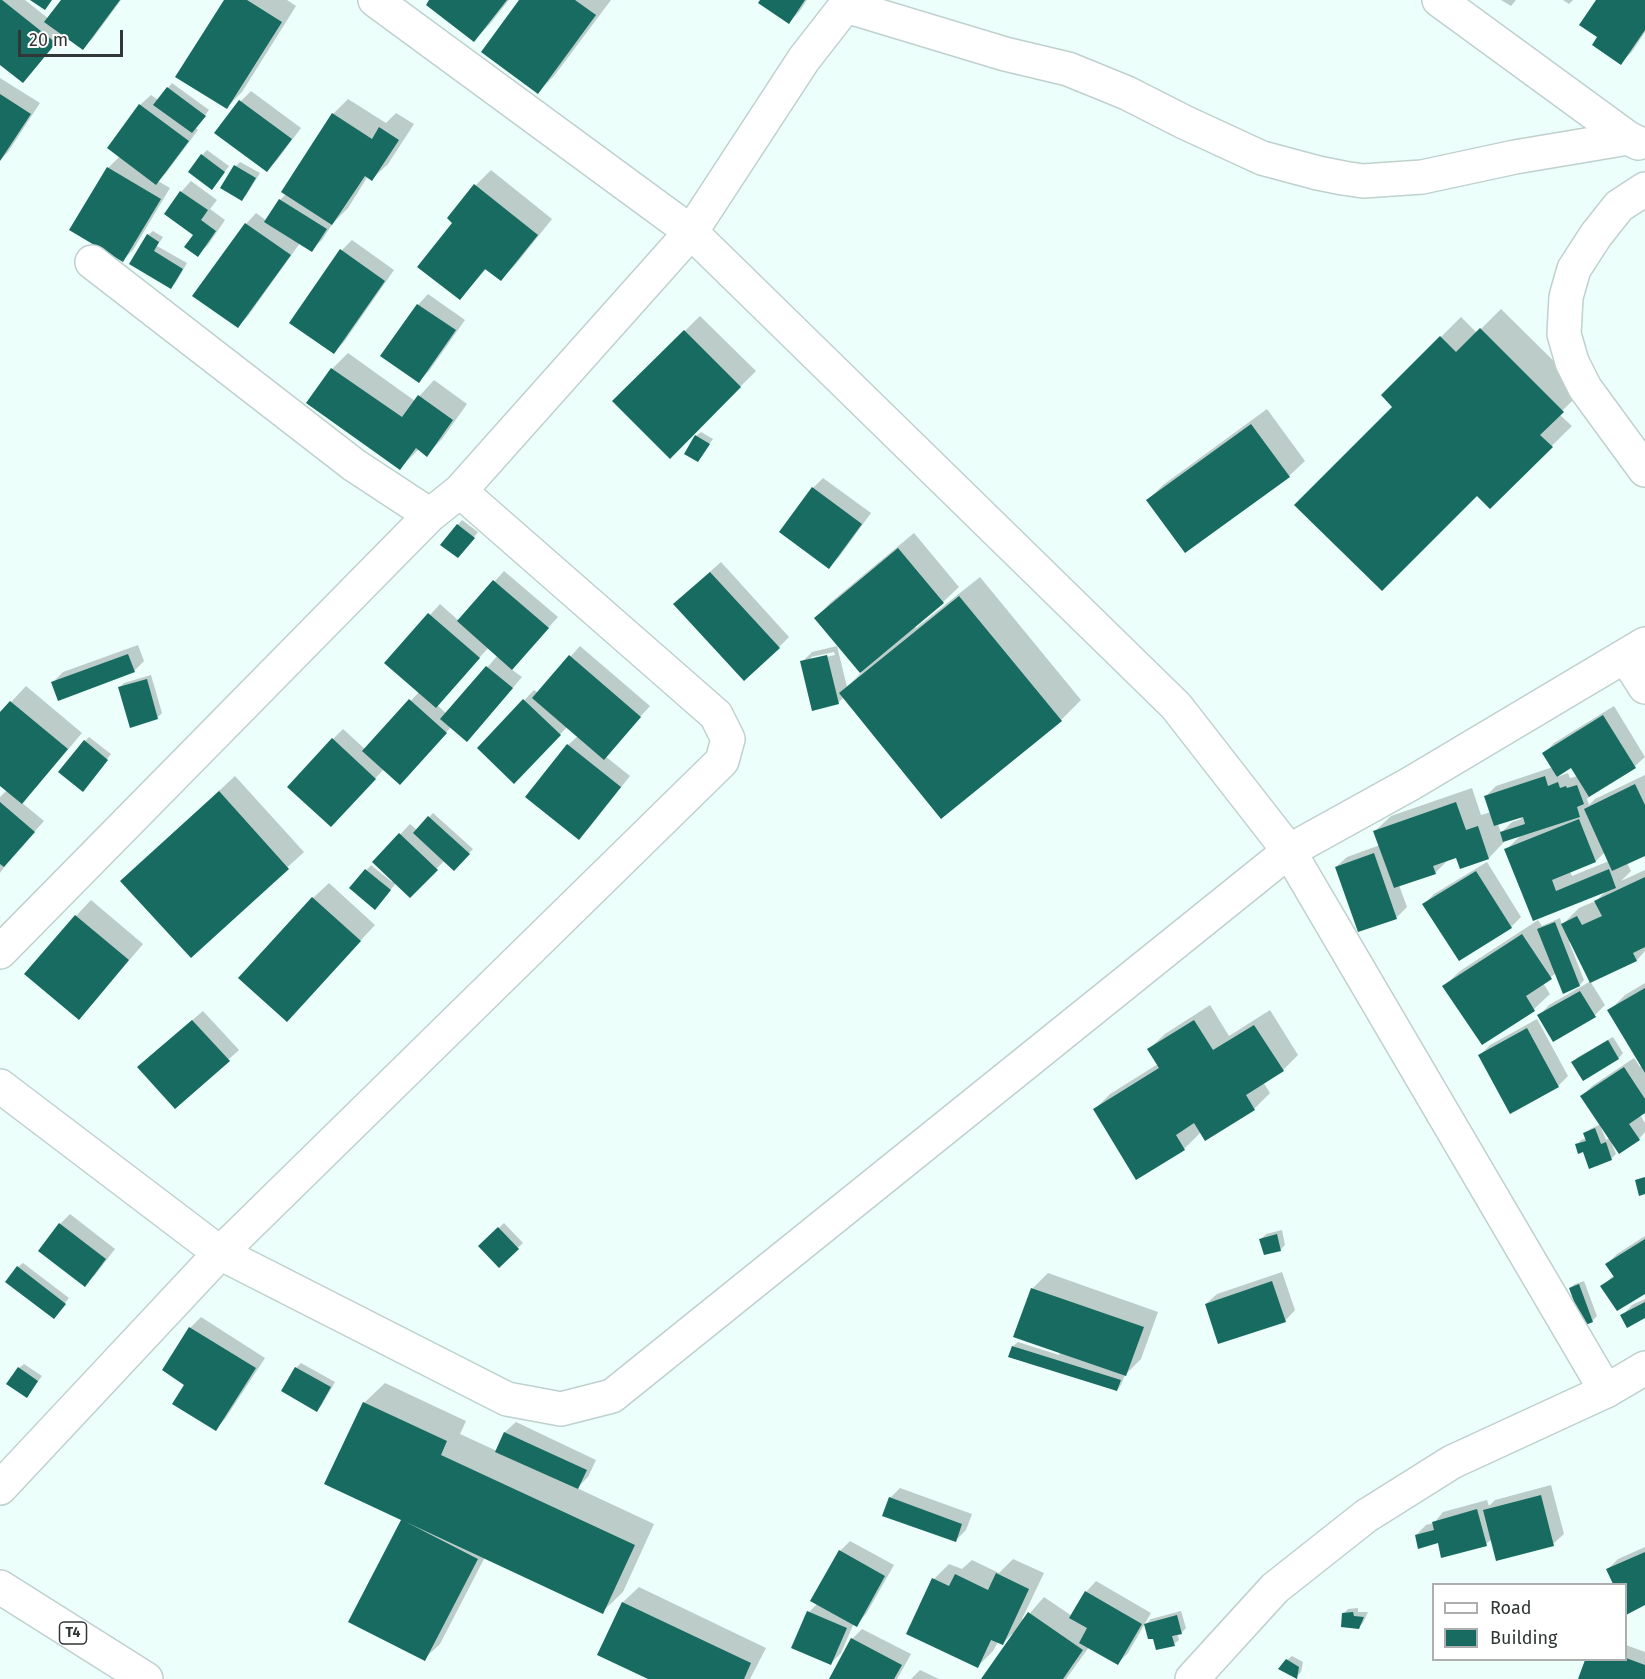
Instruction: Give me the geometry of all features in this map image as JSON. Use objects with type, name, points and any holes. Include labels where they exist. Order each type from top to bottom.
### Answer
[{"type":"main road","points":[[1439,0],[1637,142]]},
{"type":"main road","points":[[380,1],[691,232],[1176,706],[1289,851],[1606,1391]]},
{"type":"main road","points":[[0,952],[430,515],[460,491],[691,232],[804,59],[848,3],[1005,54],[1068,69],[1127,93],[1262,158],[1343,178],[1363,181],[1422,177],[1515,157],[1637,142]]},
{"type":"main road","points":[[1645,189],[1619,206],[1596,235],[1574,269],[1566,297],[1564,334],[1572,362],[1585,388],[1645,470]]},
{"type":"main road","points":[[92,262],[354,465],[430,515]]},
{"type":"main road","points":[[0,1488],[220,1253],[722,761],[728,739],[716,715],[460,491]]},
{"type":"main road","points":[[0,1086],[220,1253],[507,1399],[561,1409],[612,1396],[1289,851],[1420,778],[1635,650],[1645,687]]},
{"type":"main road","points":[[1192,1679],[1275,1588],[1366,1516],[1452,1462],[1606,1391],[1645,1368]]},
{"type":"main road","name":"T4","points":[[0,1587],[146,1679]]},
{"type":"building","points":[[0,0],[56,43],[23,83],[0,65]]},
{"type":"building","points":[[30,0],[52,0],[45,10]]},
{"type":"building","points":[[61,0],[120,0],[83,50],[44,22]]},
{"type":"building","points":[[224,0],[247,0],[282,22],[227,109],[175,77]]},
{"type":"building","points":[[429,0],[507,0],[474,42],[426,5]]},
{"type":"building","points":[[519,0],[575,0],[596,15],[538,94],[481,52]]},
{"type":"building","points":[[760,0],[805,0],[789,24],[758,3]]},
{"type":"building","points":[[1596,0],[1645,0],[1645,30],[1621,65],[1592,45],[1597,37],[1579,25]]},
{"type":"building","points":[[167,87],[206,116],[192,133],[153,105]]},
{"type":"building","points":[[0,94],[31,114],[0,161]]},
{"type":"building","points":[[239,100],[292,139],[267,172],[214,133]]},
{"type":"building","points":[[139,104],[189,141],[156,185],[107,148]]},
{"type":"building","points":[[332,113],[372,139],[379,127],[399,140],[372,181],[365,176],[332,225],[281,192]]},
{"type":"building","points":[[201,154],[225,172],[212,190],[188,172]]},
{"type":"building","points":[[234,165],[256,178],[242,201],[220,188]]},
{"type":"building","points":[[107,167],[161,199],[123,262],[69,230]]},
{"type":"building","points":[[474,184],[538,235],[501,281],[485,269],[460,300],[417,267],[452,223],[447,218]]},
{"type":"building","points":[[180,191],[208,210],[201,220],[216,231],[198,257],[184,247],[193,235],[164,214]]},
{"type":"building","points":[[279,199],[327,229],[312,252],[264,222]]},
{"type":"building","points":[[245,223],[291,255],[238,328],[192,296]]},
{"type":"building","points":[[147,234],[159,242],[154,251],[183,269],[171,289],[129,264]]},
{"type":"building","points":[[340,249],[385,281],[334,354],[289,323]]},
{"type":"building","points":[[417,304],[456,330],[419,383],[380,356]]},
{"type":"building","points":[[1480,328],[1564,412],[1540,435],[1553,447],[1490,509],[1477,496],[1382,591],[1294,505],[1392,407],[1381,395],[1440,336],[1456,352]]},
{"type":"building","points":[[684,330],[741,387],[670,459],[612,401]]},
{"type":"building","points":[[331,368],[402,417],[418,395],[453,420],[427,457],[416,448],[400,470],[306,403]]},
{"type":"building","points":[[1251,424],[1290,477],[1185,553],[1146,500]]},
{"type":"building","points":[[695,435],[710,444],[698,462],[684,454]]},
{"type":"building","points":[[812,487],[862,524],[829,569],[779,532]]},
{"type":"building","points":[[457,524],[475,538],[458,558],[440,545]]},
{"type":"building","points":[[898,548],[944,603],[860,673],[814,618]]},
{"type":"building","points":[[710,572],[780,648],[744,681],[673,604]]},
{"type":"building","points":[[493,580],[549,628],[512,670],[457,621]]},
{"type":"building","points":[[959,596],[1062,721],[941,819],[839,693]]},
{"type":"building","points":[[428,613],[480,658],[436,708],[384,663]]},
{"type":"building","points":[[128,654],[135,672],[58,701],[51,682]]},
{"type":"building","points":[[569,655],[641,717],[604,760],[532,698]]},
{"type":"building","points":[[827,655],[839,704],[812,711],[800,661]]},
{"type":"building","points":[[486,666],[513,688],[467,742],[440,719]]},
{"type":"building","points":[[147,679],[158,719],[130,728],[118,687]]},
{"type":"building","points":[[409,699],[447,733],[400,785],[362,751]]},
{"type":"building","points":[[523,699],[561,735],[514,784],[477,748]]},
{"type":"building","points":[[10,701],[68,749],[22,804],[0,786],[0,712]]},
{"type":"building","points":[[1603,715],[1636,768],[1589,797],[1571,768],[1557,777],[1542,753]]},
{"type":"building","points":[[332,738],[376,779],[331,827],[287,787]]},
{"type":"building","points":[[84,740],[108,760],[83,792],[58,772]]},
{"type":"building","points":[[567,744],[621,787],[579,840],[525,797]]},
{"type":"building","points":[[1545,776],[1548,786],[1558,782],[1560,788],[1577,785],[1584,804],[1577,807],[1580,817],[1503,842],[1500,832],[1525,824],[1523,817],[1494,826],[1484,796]]},
{"type":"building","points":[[1635,784],[1645,805],[1645,856],[1612,871],[1584,809]]},
{"type":"building","points":[[219,791],[289,869],[191,958],[120,881]]},
{"type":"building","points":[[0,802],[35,832],[4,867],[0,864]]},
{"type":"building","points":[[1456,802],[1466,830],[1478,826],[1489,859],[1460,869],[1456,858],[1433,866],[1436,874],[1394,888],[1373,831]]},
{"type":"building","points":[[428,816],[470,854],[454,871],[413,833]]},
{"type":"building","points":[[1579,819],[1596,862],[1552,880],[1556,891],[1609,869],[1616,888],[1533,921],[1504,849]]},
{"type":"building","points":[[399,833],[438,870],[410,898],[372,862]]},
{"type":"building","points":[[1374,853],[1397,919],[1358,932],[1335,867]]},
{"type":"building","points":[[365,869],[391,890],[375,910],[349,888]]},
{"type":"building","points":[[1476,871],[1512,928],[1459,961],[1422,904]]},
{"type":"building","points":[[1645,877],[1645,947],[1633,953],[1637,961],[1590,983],[1561,924],[1577,916],[1582,925],[1602,916],[1594,901]]},
{"type":"building","points":[[312,897],[361,941],[287,1022],[238,978]]},
{"type":"building","points":[[75,915],[129,960],[79,1020],[24,974]]},
{"type":"building","points":[[1555,922],[1580,986],[1563,994],[1537,929]]},
{"type":"building","points":[[1522,934],[1552,979],[1526,996],[1535,1011],[1482,1045],[1442,986]]},
{"type":"building","points":[[1645,988],[1645,1073],[1607,1010]]},
{"type":"building","points":[[1580,991],[1596,1017],[1553,1042],[1537,1015]]},
{"type":"building","points":[[192,1020],[230,1061],[175,1109],[137,1067]]},
{"type":"building","points":[[1194,1020],[1213,1050],[1254,1025],[1284,1071],[1246,1095],[1255,1110],[1205,1141],[1194,1123],[1176,1135],[1185,1150],[1136,1180],[1093,1109],[1159,1068],[1147,1049]]},
{"type":"building","points":[[1527,1028],[1559,1087],[1510,1114],[1478,1055]]},
{"type":"building","points":[[1608,1040],[1619,1059],[1583,1081],[1571,1062]]},
{"type":"building","points":[[1624,1067],[1645,1099],[1645,1113],[1629,1124],[1640,1140],[1619,1154],[1580,1096]]},
{"type":"building","points":[[1595,1128],[1601,1144],[1606,1142],[1612,1160],[1589,1169],[1583,1152],[1578,1154],[1575,1144],[1586,1141],[1583,1133]]},
{"type":"building","points":[[1645,1177],[1645,1194],[1639,1196],[1635,1180]]},
{"type":"building","points":[[59,1223],[106,1259],[85,1287],[38,1251]]},
{"type":"building","points":[[498,1227],[519,1249],[499,1268],[478,1246]]},
{"type":"building","points":[[1277,1234],[1281,1251],[1264,1255],[1259,1239]]},
{"type":"building","points":[[1645,1239],[1645,1294],[1617,1311],[1600,1286],[1614,1277],[1605,1264]]},
{"type":"building","points":[[17,1266],[66,1304],[54,1319],[5,1282]]},
{"type":"building","points":[[1272,1281],[1286,1322],[1218,1344],[1205,1304]]},
{"type":"building","points":[[1579,1284],[1593,1322],[1583,1326],[1569,1288]]},
{"type":"building","points":[[1031,1288],[1144,1327],[1126,1376],[1013,1337]]},
{"type":"building","points":[[1645,1302],[1645,1318],[1627,1328],[1620,1315]]},
{"type":"building","points":[[189,1327],[256,1368],[216,1431],[172,1404],[184,1385],[162,1370]]},
{"type":"building","points":[[1012,1346],[1121,1380],[1117,1391],[1008,1357]]},
{"type":"building","points":[[18,1367],[38,1381],[27,1398],[6,1384]]},
{"type":"building","points":[[295,1367],[331,1387],[317,1412],[281,1391]]},
{"type":"building","points":[[363,1402],[447,1441],[441,1455],[635,1545],[603,1614],[406,1522],[478,1559],[425,1661],[348,1622],[401,1520],[324,1484]]},
{"type":"building","points":[[504,1432],[587,1470],[578,1489],[495,1452]]},
{"type":"building","points":[[1541,1495],[1554,1546],[1496,1561],[1483,1510]]},
{"type":"building","points":[[889,1497],[962,1524],[956,1542],[882,1516]]},
{"type":"building","points":[[1477,1509],[1487,1546],[1441,1558],[1438,1543],[1418,1549],[1415,1535],[1434,1530],[1432,1522]]},
{"type":"building","points":[[839,1550],[885,1576],[857,1627],[810,1601]]},
{"type":"building","points":[[1645,1552],[1645,1605],[1627,1614],[1627,1583],[1613,1583],[1606,1569]]},
{"type":"building","points":[[996,1573],[1029,1589],[1003,1645],[991,1640],[978,1668],[906,1634],[932,1578],[949,1586],[955,1574],[988,1590]]},
{"type":"building","points":[[1085,1591],[1142,1624],[1118,1665],[1079,1643],[1087,1628],[1069,1618]]},
{"type":"building","points":[[622,1602],[751,1663],[744,1679],[648,1679],[597,1655]]},
{"type":"building","points":[[807,1611],[847,1628],[831,1665],[791,1648]]},
{"type":"building","points":[[1028,1612],[1083,1650],[1063,1679],[981,1679]]},
{"type":"building","points":[[1353,1612],[1354,1616],[1364,1617],[1359,1629],[1341,1627],[1342,1613]]},
{"type":"building","points":[[1177,1615],[1182,1634],[1172,1636],[1175,1646],[1156,1650],[1153,1639],[1148,1639],[1144,1624]]},
{"type":"building","points":[[851,1638],[902,1665],[894,1679],[829,1679]]},
{"type":"building","points":[[1627,1658],[1645,1665],[1645,1679],[1578,1679],[1585,1661],[1627,1661]]},
{"type":"building","points":[[1286,1659],[1299,1667],[1297,1679],[1278,1669]]}]
